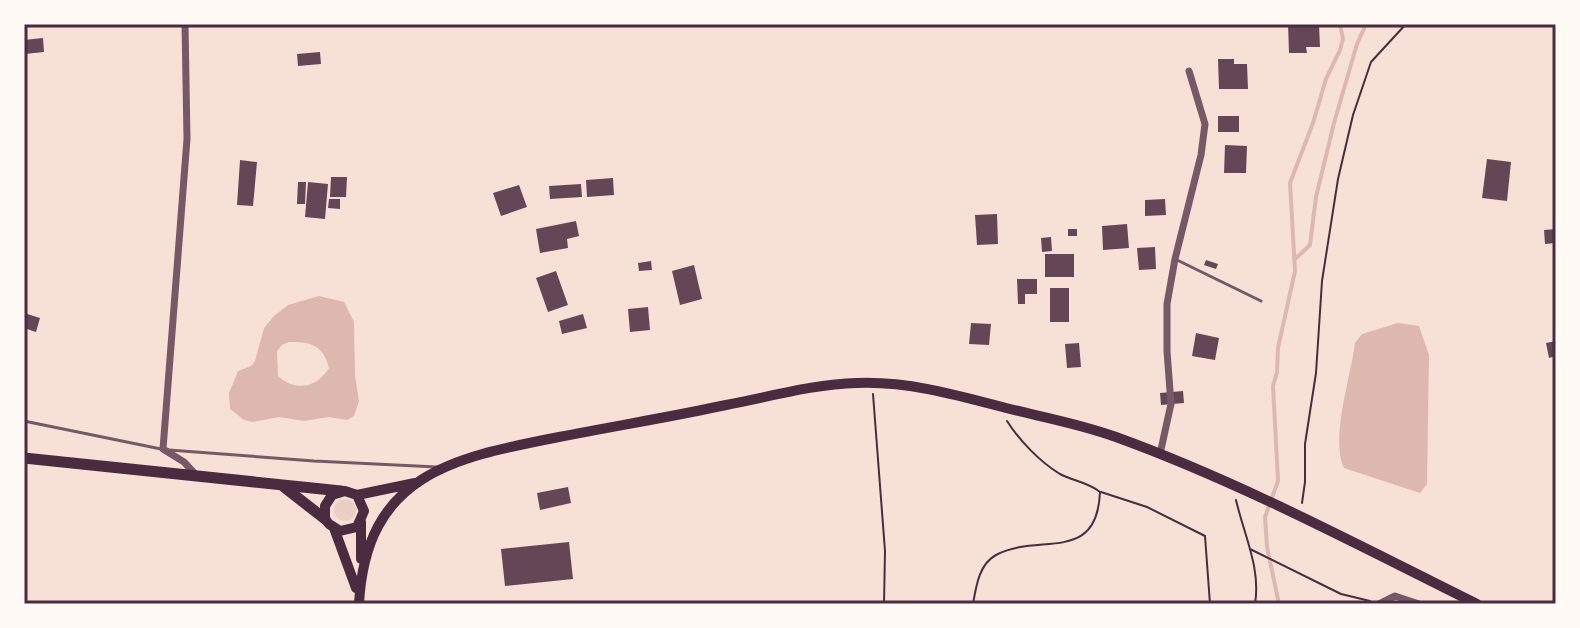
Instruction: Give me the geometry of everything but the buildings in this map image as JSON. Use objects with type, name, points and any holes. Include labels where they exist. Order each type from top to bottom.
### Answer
[{"type":"main road","points":[[361,573],[376,527],[395,501],[415,483],[442,467],[499,449],[596,429],[829,384],[872,383],[941,391],[1113,436],[1232,484],[1477,604]]},
{"type":"main road","points":[[24,458],[357,495],[415,483]]},
{"type":"main road","points":[[284,487],[334,528],[352,574],[359,603]]},
{"type":"main road","points":[[325,519],[328,500],[341,491]]},
{"type":"main road","points":[[357,495],[364,505],[359,603]]},
{"type":"main road","points":[[334,528],[352,530],[361,522]]},
{"type":"street","points":[[185,24],[187,139],[163,449],[184,462],[197,476]]},
{"type":"street","points":[[1160,454],[1171,404],[1167,304],[1201,155],[1205,124],[1189,71]]},
{"type":"street","points":[[1379,603],[1395,596],[1419,604]]},
{"type":"lane","points":[[1175,259],[1261,301]]},
{"type":"lane","points":[[24,421],[163,449],[442,467]]},
{"type":"path","points":[[1296,514],[1305,482],[1305,444],[1316,373],[1322,281],[1338,179],[1353,115],[1371,62],[1406,24]]},
{"type":"path","points":[[872,383],[885,551],[884,604]]},
{"type":"path","points":[[998,406],[1015,433],[1060,474],[1093,486],[1100,492],[1147,507],[1205,536],[1210,604]]},
{"type":"path","points":[[1232,484],[1250,549],[1257,591],[1255,604]]},
{"type":"path","points":[[973,604],[980,571],[994,555],[1019,548],[1061,544],[1082,536],[1090,529],[1099,510],[1100,492]]},
{"type":"path","points":[[1250,549],[1341,594],[1379,603]]},
{"type":"shaded area","points":[[319,296],[344,302],[354,322],[355,376],[359,401],[354,416],[347,420],[329,417],[304,421],[279,417],[252,422],[230,409],[229,393],[238,371],[255,361],[264,328],[288,305]],"holes":[[[297,342],[320,350],[329,368],[318,380],[305,386],[291,384],[278,376],[277,351],[282,345]]]},
{"type":"shaded area","points":[[1398,323],[1419,326],[1429,355],[1427,484],[1420,493],[1344,468],[1340,456],[1340,424],[1355,343],[1362,334]]},
{"type":"shaded area","points":[[345,499],[353,502],[356,510],[353,518],[345,521],[337,518],[334,510],[337,502]]},
{"type":"waterway","points":[[1279,604],[1267,547],[1265,517],[1278,481],[1273,386],[1295,271],[1290,183],[1326,79],[1340,50],[1343,39],[1340,24]]},
{"type":"waterway","points":[[1295,259],[1310,245],[1316,197],[1334,123],[1357,44],[1366,24]]}]
